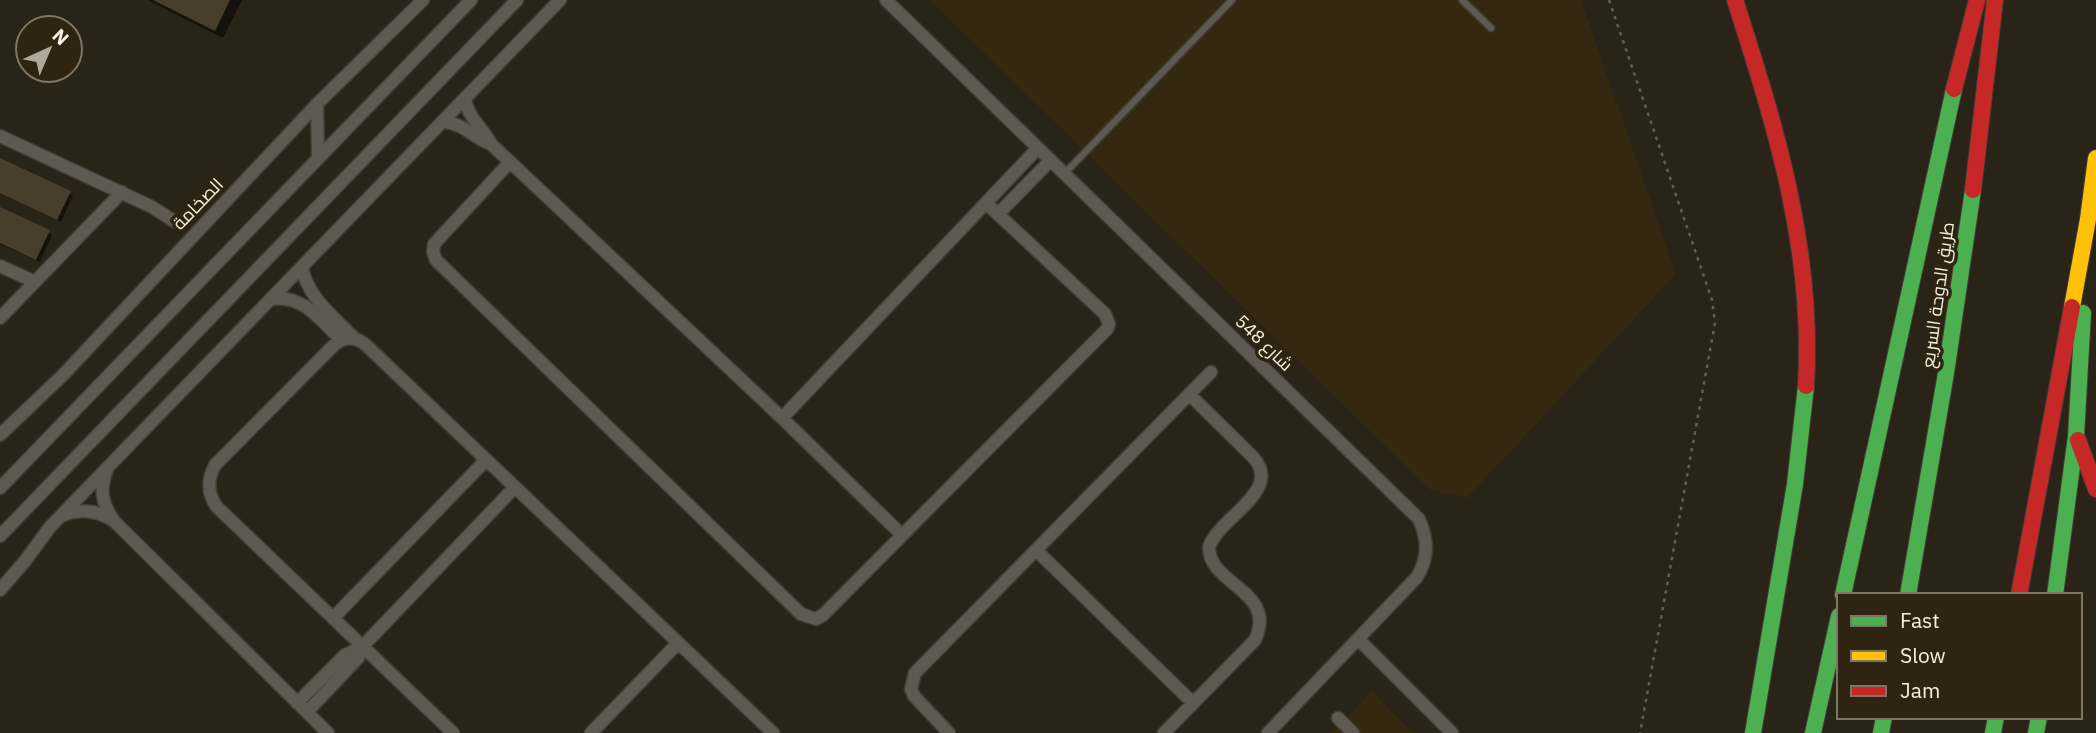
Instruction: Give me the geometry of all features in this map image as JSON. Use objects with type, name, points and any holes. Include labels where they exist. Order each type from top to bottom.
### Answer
[{"type":"highway","points":[[1735,0],[1778,133],[1795,205],[1805,283],[1807,351],[1801,439],[1753,733]]},
{"type":"highway","points":[[1843,593],[1950,105],[1977,0]]},
{"type":"highway","name":"طريق الدوحة السريع","points":[[1908,593],[1950,348],[1984,109],[1994,0]]},
{"type":"highway","points":[[2019,593],[2088,219],[2096,158]]},
{"type":"highway","points":[[2055,593],[2077,436],[2088,219]]},
{"type":"highway","points":[[2077,436],[2096,489]]},
{"type":"highway","points":[[1813,733],[1837,625]]},
{"type":"street","name":"الصخامة","points":[[0,435],[63,375],[317,104],[424,0]]},
{"type":"street","points":[[0,488],[471,0]]},
{"type":"street","points":[[0,536],[517,0]]},
{"type":"street","points":[[0,590],[60,517],[560,0]]},
{"type":"street","name":"شارع 548","points":[[886,0],[1419,519],[1427,548],[1425,564],[1417,577],[1268,733]]},
{"type":"street","points":[[465,99],[471,117],[491,144],[902,535]]},
{"type":"street","points":[[317,104],[318,156]]},
{"type":"street","points":[[442,122],[456,124],[478,139],[491,144]]},
{"type":"street","points":[[0,136],[122,192],[177,223]]},
{"type":"street","points":[[782,418],[1037,149]]},
{"type":"street","points":[[998,214],[1050,161]]},
{"type":"street","points":[[510,162],[434,244],[436,260],[801,614],[816,619],[823,615],[1107,329],[1109,324],[1105,314],[986,203]]},
{"type":"street","points":[[0,318],[122,192]]},
{"type":"street","points":[[0,266],[35,282]]},
{"type":"street","points":[[302,267],[312,293],[348,339]]},
{"type":"street","points":[[271,299],[281,298],[301,303],[348,339],[367,346],[772,733]]},
{"type":"street","points":[[348,339],[215,466],[209,482],[212,500],[453,733]]},
{"type":"street","points":[[949,733],[914,696],[912,680],[915,673],[1211,372]]},
{"type":"street","points":[[1164,733],[1248,647],[1259,631],[1260,622],[1255,604],[1211,561],[1209,547],[1216,534],[1258,490],[1262,473],[1259,464],[1189,394]]},
{"type":"street","points":[[333,618],[486,460]]},
{"type":"street","points":[[107,469],[102,490],[107,512],[114,521],[328,733]]},
{"type":"street","points":[[302,708],[345,655],[362,647],[515,487]]},
{"type":"street","points":[[60,517],[88,511],[97,512],[114,521]]},
{"type":"street","points":[[1036,550],[1193,703]]},
{"type":"street","points":[[1357,639],[1452,733]]},
{"type":"street","points":[[591,733],[678,643]]},
{"type":"street","points":[[1338,718],[1353,733]]},
{"type":"lane","points":[[1064,175],[1232,0]]},
{"type":"lane","points":[[1462,0],[1491,28]]},
{"type":"path","points":[[1609,0],[1712,300],[1714,323],[1640,733]]},
{"type":"shaded area","points":[[930,0],[1581,0],[1676,274],[1467,498],[1430,490]]},
{"type":"shaded area","points":[[1372,691],[1413,733],[1331,733]]},
{"type":"building","points":[[153,0],[230,0],[215,31]]},
{"type":"building","points":[[0,158],[71,191],[57,220],[0,193]]},
{"type":"building","points":[[0,207],[50,230],[36,260],[0,243]]},
{"type":"traffic: fast","points":[[1843,593],[1954,89]]},
{"type":"traffic: fast","points":[[1908,593],[1946,373],[1973,190]]},
{"type":"traffic: fast","points":[[2055,593],[2076,436],[2083,313]]},
{"type":"traffic: fast","points":[[1753,733],[1795,484],[1806,386]]},
{"type":"traffic: fast","points":[[1813,733],[1837,625]]},
{"type":"traffic: fast","points":[[1881,733],[1884,719]]},
{"type":"traffic: fast","points":[[1993,733],[1996,719]]},
{"type":"traffic: fast","points":[[2036,733],[2039,719]]},
{"type":"traffic: slow","points":[[2072,307],[2096,158]]},
{"type":"traffic: jam","points":[[1735,0],[1778,142],[1798,237],[1807,335],[1806,386]]},
{"type":"traffic: jam","points":[[1954,89],[1977,0]]},
{"type":"traffic: jam","points":[[1973,190],[1995,0]]},
{"type":"traffic: jam","points":[[2019,593],[2072,307]]},
{"type":"traffic: jam","points":[[2078,440],[2096,489]]}]
